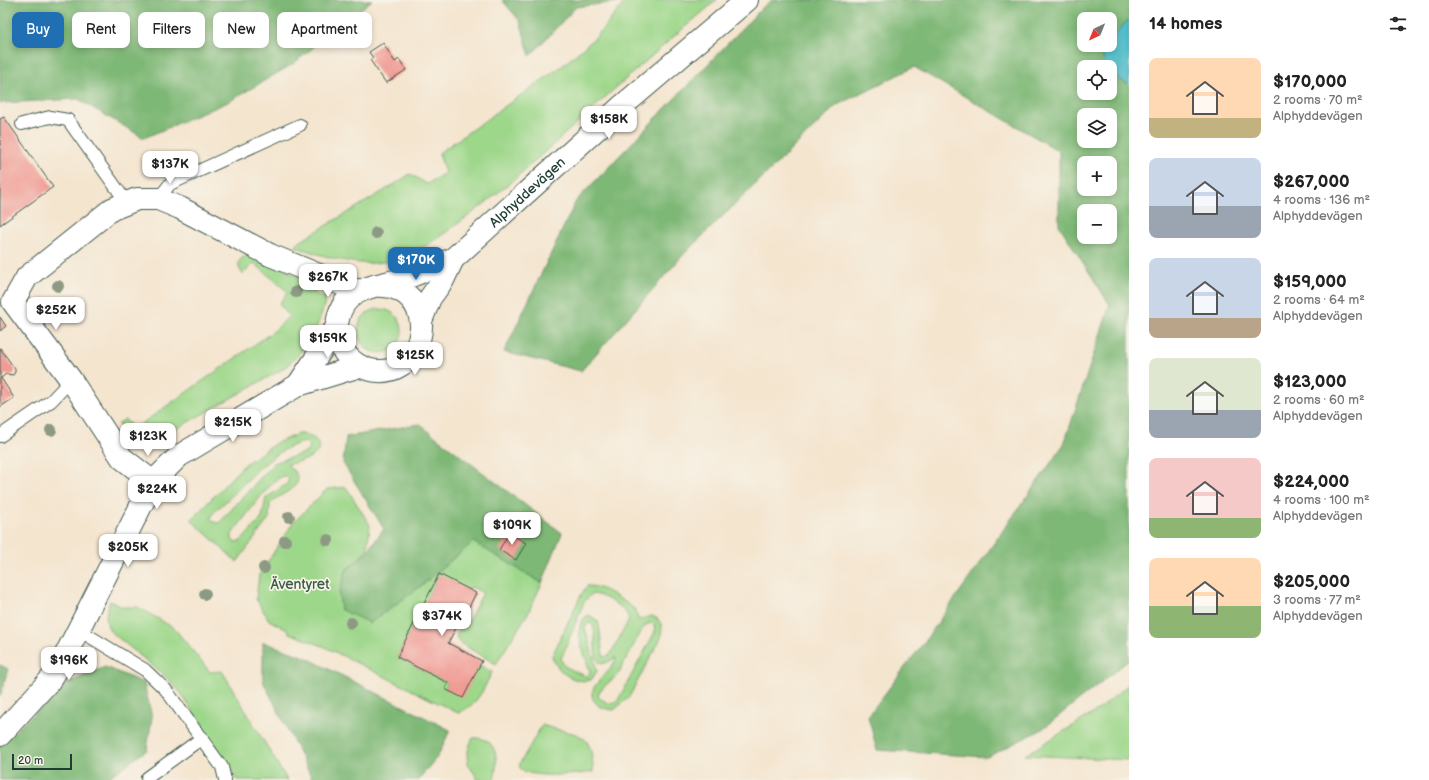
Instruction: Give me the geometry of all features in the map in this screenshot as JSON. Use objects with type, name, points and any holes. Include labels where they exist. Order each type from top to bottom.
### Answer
[{"type":"street","name":"Alphyddevägen","points":[[421,321],[430,298],[443,280],[454,259],[621,107],[746,0]]},
{"type":"street","points":[[153,482],[122,458],[71,380],[6,304],[27,278],[112,209],[137,199],[158,199],[201,218],[270,255],[367,288],[391,287],[405,294],[416,306],[421,321],[421,337],[415,351],[404,363],[390,370],[375,371],[360,366],[350,360],[342,350],[338,340],[336,328],[339,313],[347,300],[367,288]]},
{"type":"street","name":"Alphyddevägen","points":[[367,288],[411,276],[431,266],[454,259]]},
{"type":"street","points":[[298,384],[336,328]]},
{"type":"street","points":[[0,735],[51,679],[78,630],[153,482],[179,456],[298,384],[360,366]]},
{"type":"lane","points":[[22,124],[50,117],[68,120],[127,203]]},
{"type":"lane","points":[[158,199],[170,184],[300,125]]},
{"type":"lane","points":[[0,436],[51,401],[71,380]]},
{"type":"lane","points":[[78,630],[145,670],[166,690],[222,767],[225,780]]},
{"type":"lane","points":[[147,778],[202,738]]},
{"type":"green space","points":[[0,0],[372,0],[357,12],[277,12],[277,48],[313,48],[293,64],[228,102],[144,138],[78,99],[0,103]]},
{"type":"green space","points":[[502,0],[635,0],[576,7],[530,56],[520,21]]},
{"type":"green space","points":[[717,0],[647,60],[504,188],[440,237],[423,248],[395,260],[362,263],[340,260],[296,247],[298,243],[410,174],[427,184],[445,173],[439,153],[562,66],[595,38],[626,1]]},
{"type":"green space","points":[[772,0],[1129,0],[1129,19],[1117,32],[1117,12],[1077,12],[1077,52],[1102,52],[1104,60],[1077,60],[1077,100],[1117,100],[1117,77],[1129,85],[1129,660],[1041,730],[987,757],[877,750],[868,716],[925,641],[1064,444],[1110,305],[1059,225],[1059,151],[914,67],[837,105],[684,254],[581,371],[504,352],[576,201],[762,8]]},
{"type":"green space","points":[[254,254],[316,285],[314,294],[326,298],[320,319],[304,347],[290,363],[281,370],[149,444],[131,438],[118,424],[125,419],[134,429],[274,331],[289,316],[279,304],[288,292],[254,263],[243,274],[240,270],[240,260],[245,256]]},
{"type":"green space","points":[[376,309],[384,309],[389,310],[396,315],[401,322],[401,340],[396,347],[389,352],[376,353],[368,350],[361,343],[358,335],[358,327],[361,319],[368,312]]},
{"type":"green space","points":[[419,424],[562,533],[542,583],[473,542],[420,587],[370,623],[341,610],[339,594],[346,570],[367,551],[384,529],[343,463],[346,437]]},
{"type":"green space","points":[[298,434],[303,434],[316,440],[319,447],[318,451],[311,457],[287,465],[295,472],[298,478],[297,483],[293,488],[275,499],[270,504],[269,518],[237,562],[191,520],[245,464],[276,443]],"holes":[[[306,442],[310,446],[307,452],[274,463],[220,522],[217,523],[212,521],[211,518],[214,512],[257,471],[281,452],[293,445]],[[283,476],[289,478],[287,484],[266,498],[262,518],[241,541],[235,542],[232,540],[232,534],[256,502],[277,479]]]},
{"type":"green space","name":"Äventyret","points":[[346,487],[370,525],[367,551],[346,570],[420,587],[473,541],[542,583],[528,613],[496,664],[460,643],[456,636],[459,630],[465,627],[483,593],[472,587],[469,590],[439,575],[397,657],[448,683],[445,689],[479,665],[492,672],[479,696],[465,710],[458,713],[325,647],[289,633],[289,631],[269,620],[256,599],[259,575],[293,523],[327,489]]},
{"type":"green space","points":[[587,586],[600,588],[613,594],[636,610],[638,620],[652,616],[658,619],[662,626],[661,638],[629,697],[614,710],[599,706],[592,696],[596,685],[610,669],[616,657],[606,663],[600,663],[597,659],[595,652],[594,628],[591,623],[588,623],[585,628],[597,671],[591,680],[578,680],[567,676],[554,662],[552,656],[582,593]],"holes":[[[592,594],[608,599],[620,607],[625,611],[629,620],[610,655],[604,657],[598,621],[589,615],[583,619],[580,625],[579,633],[580,641],[590,672],[587,677],[564,666],[561,659],[584,602]],[[652,623],[654,625],[655,632],[618,700],[610,704],[599,698],[598,695],[601,689],[618,674],[642,630],[647,624]]]},
{"type":"green space","points":[[110,601],[122,607],[138,607],[174,628],[210,672],[222,671],[287,780],[237,780],[180,692],[165,676],[110,631],[106,616]]},
{"type":"green space","points":[[263,642],[305,657],[450,730],[438,756],[418,780],[313,780],[263,681]]},
{"type":"green space","points":[[0,665],[8,669],[0,697]]},
{"type":"green space","points":[[105,667],[144,683],[152,717],[147,750],[105,780],[0,780],[0,745],[66,684]]},
{"type":"green space","points":[[1129,684],[1129,760],[1025,755],[1097,711]]},
{"type":"green space","points":[[542,725],[573,733],[586,740],[590,747],[593,772],[548,775],[526,772],[520,768],[520,763]]},
{"type":"green space","points":[[473,738],[488,741],[495,751],[496,772],[494,780],[478,780],[469,766],[467,758]]},
{"type":"water","points":[[1129,19],[1129,85],[1117,77],[1117,60],[1104,60],[1102,52],[1117,52],[1117,32]]},
{"type":"building","points":[[383,43],[395,62],[399,59],[406,70],[386,83],[370,60],[373,58],[369,52]]},
{"type":"building","points":[[4,117],[53,187],[0,225],[0,119]]},
{"type":"building","points":[[0,317],[6,326],[0,331]]},
{"type":"building","points":[[0,348],[15,369],[15,372],[13,375],[6,374],[1,378],[14,398],[0,407]]},
{"type":"building","points":[[509,533],[526,543],[516,560],[499,550]]},
{"type":"building","points":[[439,574],[476,593],[459,627],[457,626],[448,643],[482,661],[463,698],[445,689],[448,683],[397,657]]}]
